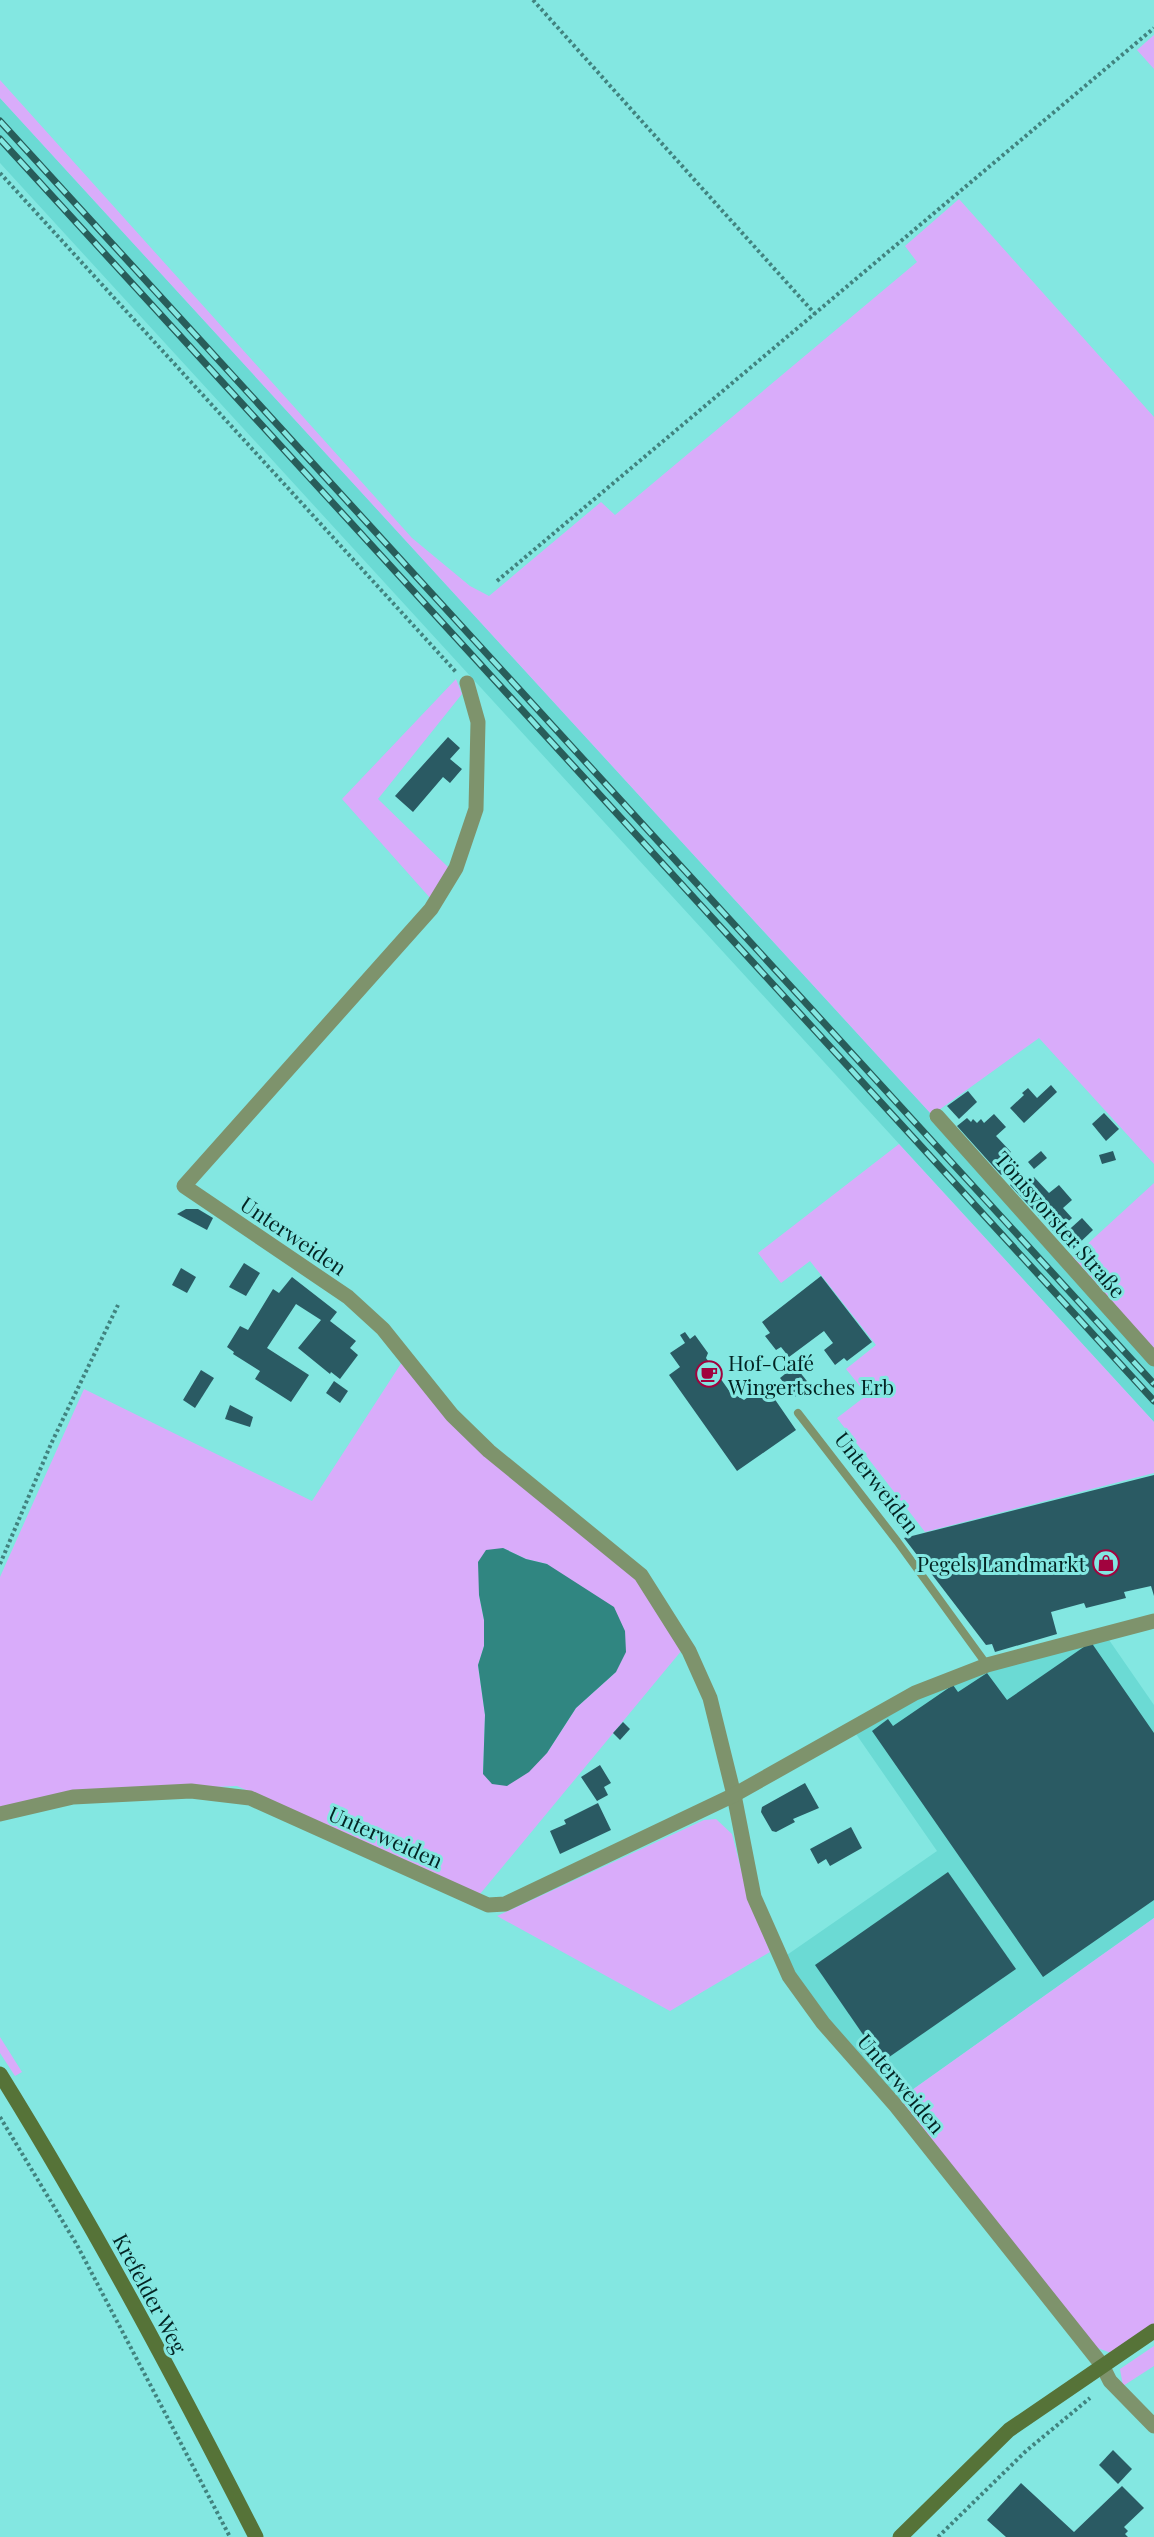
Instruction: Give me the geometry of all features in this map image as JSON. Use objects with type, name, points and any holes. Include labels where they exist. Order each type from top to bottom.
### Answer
[{"type":"street","name":"Unterweiden","points":[[467,683],[478,722],[476,809],[456,868],[431,909],[184,1186],[348,1298],[383,1329],[452,1415],[489,1451],[641,1575],[689,1651],[710,1698],[734,1795],[754,1897],[789,1976],[823,2023],[896,2106],[1102,2365],[1110,2381],[1154,2426]]},
{"type":"street","name":"Tönisvorster Straße","points":[[937,1116],[1154,1359]]},
{"type":"street","name":"Unterweiden","points":[[0,1814],[73,1797],[191,1791],[250,1798],[488,1905],[505,1905],[734,1795],[915,1693],[987,1665],[1154,1621]]},
{"type":"street","name":"Krefelder Weg","points":[[0,2074],[94,2232],[207,2440],[256,2537]]},
{"type":"street","points":[[900,2537],[1009,2430],[1154,2331]]},
{"type":"lane","name":"Unterweiden","points":[[798,1413],[897,1541],[987,1665]]},
{"type":"path","points":[[534,0],[815,314]]},
{"type":"path","points":[[497,581],[1154,28]]},
{"type":"path","points":[[0,173],[467,683]]},
{"type":"path","points":[[0,1564],[51,1444],[118,1305]]},
{"type":"path","points":[[0,2117],[76,2245],[230,2537]]},
{"type":"path","points":[[938,2537],[1026,2451],[1110,2381]]},
{"type":"shaded area","points":[[1154,35],[1154,69],[1137,50]]},
{"type":"shaded area","points":[[0,80],[412,538],[470,586],[489,596],[601,502],[615,515],[917,262],[905,246],[959,199],[1154,417],[1154,1164],[1039,1038],[932,1115],[0,98]]},
{"type":"shaded area","points":[[0,98],[932,1115],[929,1118],[1154,1363],[1154,1422],[0,163]]},
{"type":"shaded area","points":[[456,679],[462,694],[378,799],[449,868],[431,899],[342,799]]},
{"type":"shaded area","points":[[899,1144],[1154,1422],[1154,1473],[925,1532],[837,1418],[867,1395],[846,1369],[876,1345],[810,1261],[781,1283],[758,1253]]},
{"type":"shaded area","points":[[1154,1183],[1154,1349],[1071,1259]]},
{"type":"shaded area","points":[[402,1362],[633,1572],[682,1650],[480,1894],[237,1786],[71,1793],[0,1810],[0,1577],[84,1389],[312,1501]],"holes":[[[503,1548],[526,1559],[547,1564],[616,1672],[576,1708],[547,1753],[483,1774],[485,1715],[478,1666],[484,1646],[484,1620],[479,1595]]]},
{"type":"shaded area","points":[[503,1548],[526,1559],[547,1564],[614,1607],[625,1631],[626,1652],[616,1672],[576,1708],[547,1753],[529,1772],[507,1786],[492,1784],[483,1774],[485,1715],[478,1665],[484,1646],[484,1620],[479,1595],[478,1562],[486,1550]]},
{"type":"shaded area","points":[[1107,1637],[1154,1705],[1154,1918],[898,2100],[822,2013],[784,1957],[937,1851],[856,1734],[915,1700],[983,1670]]},
{"type":"shaded area","points":[[716,1819],[732,1834],[748,1896],[770,1952],[670,2011],[497,1916],[704,1820]]},
{"type":"shaded area","points":[[1154,1918],[1154,2325],[1111,2353],[1095,2347],[898,2100]]},
{"type":"shaded area","points":[[0,2037],[22,2072],[15,2076],[0,2053]]},
{"type":"shaded area","points":[[1154,2346],[1154,2366],[1123,2386],[1120,2369]]},
{"type":"building","points":[[448,737],[460,748],[450,759],[462,769],[450,783],[443,777],[413,812],[395,796]]},
{"type":"building","points":[[1051,1085],[1057,1092],[1024,1123],[1010,1108],[1028,1088],[1037,1098]]},
{"type":"building","points":[[968,1091],[977,1102],[959,1119],[947,1106]]},
{"type":"building","points":[[1104,1113],[1119,1129],[1106,1141],[1092,1124]]},
{"type":"building","points":[[994,1114],[1006,1127],[996,1136],[1011,1152],[1008,1155],[1011,1159],[1008,1163],[1011,1166],[1001,1175],[957,1126],[967,1118],[977,1123],[981,1119],[984,1123]]},
{"type":"building","points":[[1041,1151],[1047,1158],[1034,1169],[1028,1162]]},
{"type":"building","points":[[1113,1151],[1116,1160],[1102,1164],[1099,1155]]},
{"type":"building","points":[[1020,1176],[1024,1181],[1028,1177],[1031,1180],[1034,1177],[1049,1193],[1059,1185],[1072,1200],[1063,1208],[1072,1218],[1055,1233],[1010,1185]]},
{"type":"building","points":[[186,1209],[198,1209],[213,1218],[207,1230],[177,1214]]},
{"type":"building","points":[[1082,1218],[1093,1230],[1073,1249],[1062,1236]]},
{"type":"building","points":[[244,1263],[260,1273],[246,1296],[229,1287]]},
{"type":"building","points":[[181,1268],[196,1277],[187,1293],[172,1285]]},
{"type":"building","points":[[821,1276],[872,1342],[847,1361],[844,1358],[835,1365],[824,1350],[833,1343],[824,1331],[789,1357],[781,1347],[776,1350],[765,1336],[770,1333],[762,1322]]},
{"type":"building","points":[[292,1277],[337,1312],[330,1321],[356,1341],[350,1348],[358,1355],[340,1379],[331,1372],[330,1374],[298,1348],[321,1320],[296,1304],[267,1348],[309,1375],[291,1402],[255,1379],[260,1371],[233,1354],[234,1352],[227,1347],[240,1326],[248,1330],[273,1289],[279,1293]]},
{"type":"building","points":[[685,1332],[690,1339],[695,1335],[708,1353],[706,1358],[730,1392],[744,1400],[765,1385],[796,1430],[737,1471],[669,1375],[680,1367],[670,1353],[685,1343],[680,1335]]},
{"type":"building","points":[[795,1366],[810,1385],[795,1397],[780,1378]]},
{"type":"building","points":[[201,1370],[214,1378],[195,1408],[183,1400]]},
{"type":"building","points":[[334,1381],[348,1391],[340,1403],[326,1393]]},
{"type":"building","points":[[230,1405],[253,1417],[250,1427],[225,1419]]},
{"type":"building","points":[[1154,1475],[1154,1596],[1151,1586],[1124,1592],[1126,1598],[1086,1608],[1084,1603],[1051,1612],[1057,1634],[995,1652],[992,1644],[986,1645],[904,1538]]},
{"type":"building","points":[[1091,1642],[1154,1733],[1154,1900],[1043,1977],[872,1731],[888,1719],[893,1726],[953,1685],[958,1692],[987,1673],[1007,1700]]},
{"type":"building","points":[[623,1722],[630,1729],[620,1740],[613,1733]]},
{"type":"building","points":[[600,1765],[611,1783],[604,1787],[608,1795],[597,1801],[581,1777]]},
{"type":"building","points":[[805,1783],[819,1808],[793,1819],[795,1822],[776,1832],[772,1831],[761,1812],[762,1807]]},
{"type":"building","points":[[598,1803],[611,1830],[560,1854],[550,1831],[566,1824],[564,1820]]},
{"type":"building","points":[[851,1827],[862,1848],[830,1866],[826,1859],[818,1864],[810,1849]]},
{"type":"building","points":[[948,1872],[1016,1969],[882,2062],[815,1965]]},
{"type":"building","points":[[1113,2450],[1132,2469],[1118,2484],[1099,2465]]},
{"type":"building","points":[[1021,2483],[1074,2532],[1122,2486],[1144,2508],[1124,2527],[1128,2531],[1125,2534],[1128,2537],[1006,2537],[987,2520]]},
{"type":"railway","points":[[0,121],[1154,1384]]},
{"type":"railway","points":[[0,139],[1154,1401]]},
{"type":"place","name":"Hof-Café Wingertsches Erb","points":[[709,1374]]},
{"type":"place","name":"Pegels Landmarkt","points":[[1106,1563]]}]
